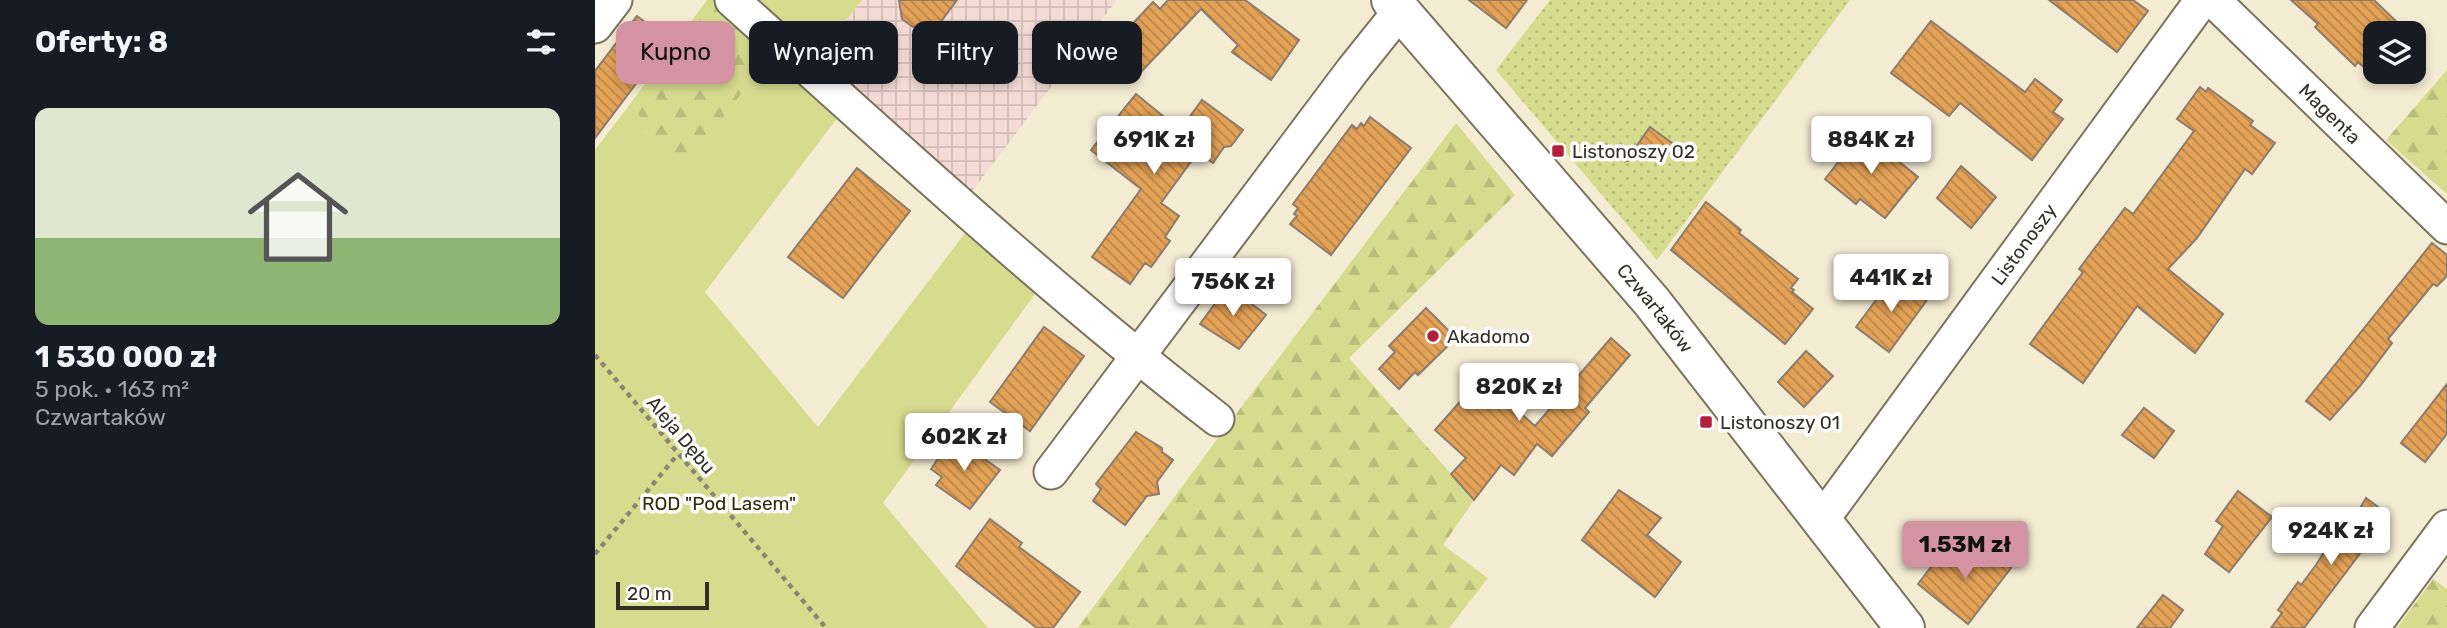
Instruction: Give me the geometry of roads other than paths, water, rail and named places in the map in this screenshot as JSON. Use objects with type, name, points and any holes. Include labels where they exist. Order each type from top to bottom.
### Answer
[{"type":"street","points":[[595,26],[615,0]]},
{"type":"street","points":[[732,0],[1032,268],[1138,358],[1217,419]]},
{"type":"street","name":"Listonoszy","points":[[1821,521],[2202,0]]},
{"type":"street","name":"Magenta","points":[[2213,0],[2447,227]]},
{"type":"street","points":[[1051,472],[1352,71],[1396,5]]},
{"type":"street","name":"Czwartaków","points":[[1396,5],[1652,302],[1905,628]]},
{"type":"street","points":[[2372,628],[2447,527]]},
{"type":"place","name":"Listonoszy 02","points":[[1558,151]]},
{"type":"place","name":"Akadomo","points":[[1433,336]]},
{"type":"place","name":"Listonoszy 01","points":[[1706,422]]},
{"type":"park label","name":"ROD \"Pod Lasem\"","points":[[719,503]]}]
